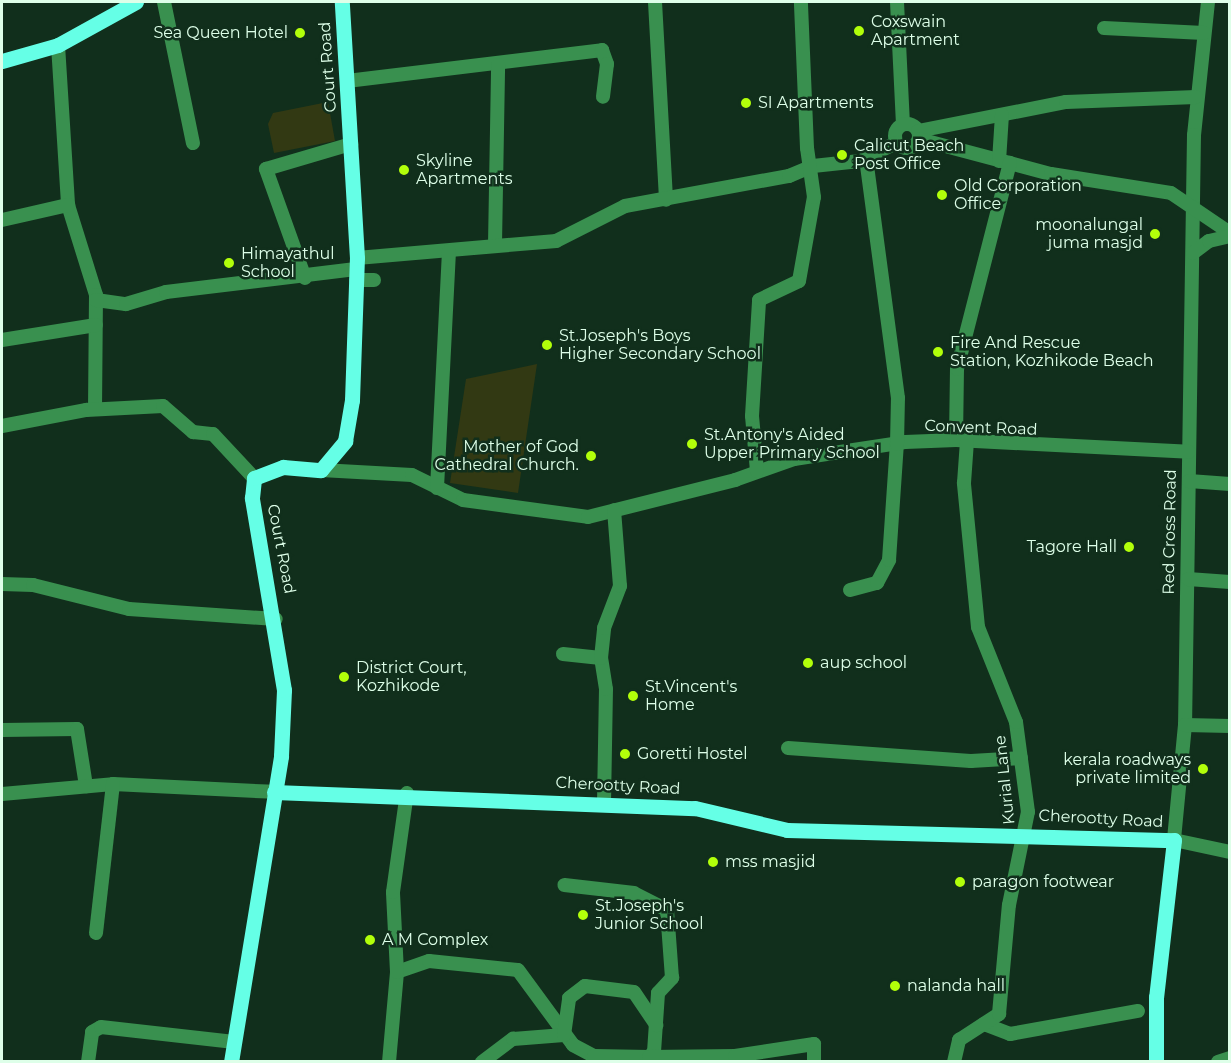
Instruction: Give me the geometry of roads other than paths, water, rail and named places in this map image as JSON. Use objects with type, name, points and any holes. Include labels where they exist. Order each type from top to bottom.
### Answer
[{"type":"main road","points":[[2,61],[58,45],[136,2]]},
{"type":"main road","name":"Court Road","points":[[321,470],[345,441],[352,400],[356,269],[342,2]]},
{"type":"main road","points":[[254,478],[283,467],[321,470]]},
{"type":"main road","name":"Court Road","points":[[231,1062],[274,792],[284,690],[276,619],[252,498],[254,478]]},
{"type":"main road","name":"Cherootty Road","points":[[274,792],[407,793],[695,808],[787,830],[1027,834],[1174,840]]},
{"type":"main road","name":"Red Cross Road","points":[[1156,1062],[1156,997],[1174,840]]},
{"type":"street","points":[[164,2],[193,143]]},
{"type":"street","points":[[655,2],[666,200]]},
{"type":"street","points":[[757,471],[752,416],[759,300],[799,281],[814,197],[813,166],[807,148],[801,2]]},
{"type":"street","points":[[897,2],[903,124],[895,134],[897,143]]},
{"type":"street","name":"Red Cross Road","points":[[1174,840],[1185,725],[1196,97],[1208,2]]},
{"type":"street","points":[[1104,28],[1204,33]]},
{"type":"street","points":[[58,45],[68,206],[96,300],[94,409]]},
{"type":"street","points":[[347,81],[498,65],[602,50],[607,64],[603,97]]},
{"type":"street","points":[[495,244],[498,65]]},
{"type":"street","points":[[96,300],[126,304],[166,292],[305,278],[495,244],[556,241],[625,206],[789,176],[813,166],[866,159],[897,143],[910,148],[918,135],[1002,115],[1066,102],[1196,97]]},
{"type":"street","name":"Kurial Lane","points":[[954,1062],[959,1040],[999,1014],[1009,905],[1027,834],[1016,722],[978,627],[964,483],[957,369],[1005,162],[1002,115]]},
{"type":"street","points":[[903,124],[918,135],[1005,162],[1172,193],[1195,207],[1230,234]]},
{"type":"street","points":[[305,278],[266,169],[351,144]]},
{"type":"street","points":[[850,590],[878,582],[889,560],[897,444],[898,398],[866,159]]},
{"type":"street","points":[[2,220],[68,206]]},
{"type":"street","points":[[1193,253],[1209,241],[1230,234]]},
{"type":"street","points":[[437,488],[449,251]]},
{"type":"street","points":[[356,269],[374,280]]},
{"type":"street","points":[[2,340],[96,325]]},
{"type":"street","points":[[2,426],[94,409],[163,406],[193,432],[213,435],[254,478]]},
{"type":"street","name":"Convent Road","points":[[321,470],[412,475],[463,500],[588,517],[794,459],[897,444],[962,440],[1189,452]]},
{"type":"street","points":[[1189,481],[1230,484]]},
{"type":"street","points":[[604,803],[606,689],[601,658],[604,628],[620,586],[614,510]]},
{"type":"street","points":[[1188,579],[1230,582]]},
{"type":"street","points":[[2,584],[33,585],[129,609],[276,619]]},
{"type":"street","points":[[563,654],[601,658]]},
{"type":"street","points":[[1185,725],[1230,726]]},
{"type":"street","points":[[2,730],[77,729],[86,786]]},
{"type":"street","points":[[788,748],[971,761],[1021,758]]},
{"type":"street","points":[[96,933],[113,784]]},
{"type":"street","name":"Cherootty Road","points":[[2,794],[113,784],[274,792]]},
{"type":"street","points":[[390,1062],[397,972],[393,892],[407,793]]},
{"type":"street","name":"Cherootty Road","points":[[1174,840],[1230,852]]},
{"type":"street","points":[[564,885],[634,893],[668,910],[672,978],[658,993],[656,1025],[649,1057]]},
{"type":"street","points":[[397,972],[429,961],[518,970],[564,1035],[594,1059],[735,1056],[814,1044],[814,1062]]},
{"type":"street","points":[[564,1035],[570,998],[585,986],[634,992],[656,1025]]},
{"type":"street","points":[[984,1024],[1010,1034],[1138,1011]]},
{"type":"street","points":[[88,1062],[92,1032],[101,1027],[234,1042]]},
{"type":"street","points":[[482,1062],[513,1039],[564,1035]]},
{"type":"street","points":[[1218,1062],[1230,1058]]},
{"type":"place","name":"Coxswain Apartment","points":[[859,31]]},
{"type":"place","name":"Sea Queen Hotel","points":[[300,33]]},
{"type":"place","name":"SI Apartments","points":[[746,103]]},
{"type":"place","name":"Calicut Beach Post Office","points":[[842,155]]},
{"type":"place","name":"Skyline Apartments","points":[[404,170]]},
{"type":"place","name":"Old Corporation Office","points":[[942,195]]},
{"type":"place","name":"moonalungal juma masjd","points":[[1155,234]]},
{"type":"place","name":"Himayathul School","points":[[229,263]]},
{"type":"place","name":"St.Joseph's Boys Higher Secondary School","points":[[547,345]]},
{"type":"place","name":"Fire And Rescue Station, Kozhikode Beach","points":[[938,352]]},
{"type":"place","name":"St.Antony's Aided Upper Primary School","points":[[692,444]]},
{"type":"place","name":"Mother of God Cathedral Church.","points":[[591,456]]},
{"type":"place","name":"Tagore Hall","points":[[1129,547]]},
{"type":"place","name":"aup school","points":[[808,663]]},
{"type":"place","name":"District Court, Kozhikode","points":[[344,677]]},
{"type":"place","name":"St.Vincent's Home","points":[[633,696]]},
{"type":"place","name":"Goretti Hostel","points":[[625,754]]},
{"type":"place","name":"kerala roadways private limited","points":[[1203,769]]},
{"type":"place","name":"mss masjid","points":[[713,862]]},
{"type":"place","name":"paragon footwear","points":[[960,882]]},
{"type":"place","name":"St.Joseph's Junior School","points":[[583,915]]},
{"type":"place","name":"A M Complex","points":[[370,940]]},
{"type":"place","name":"nalanda hall","points":[[895,986]]}]
